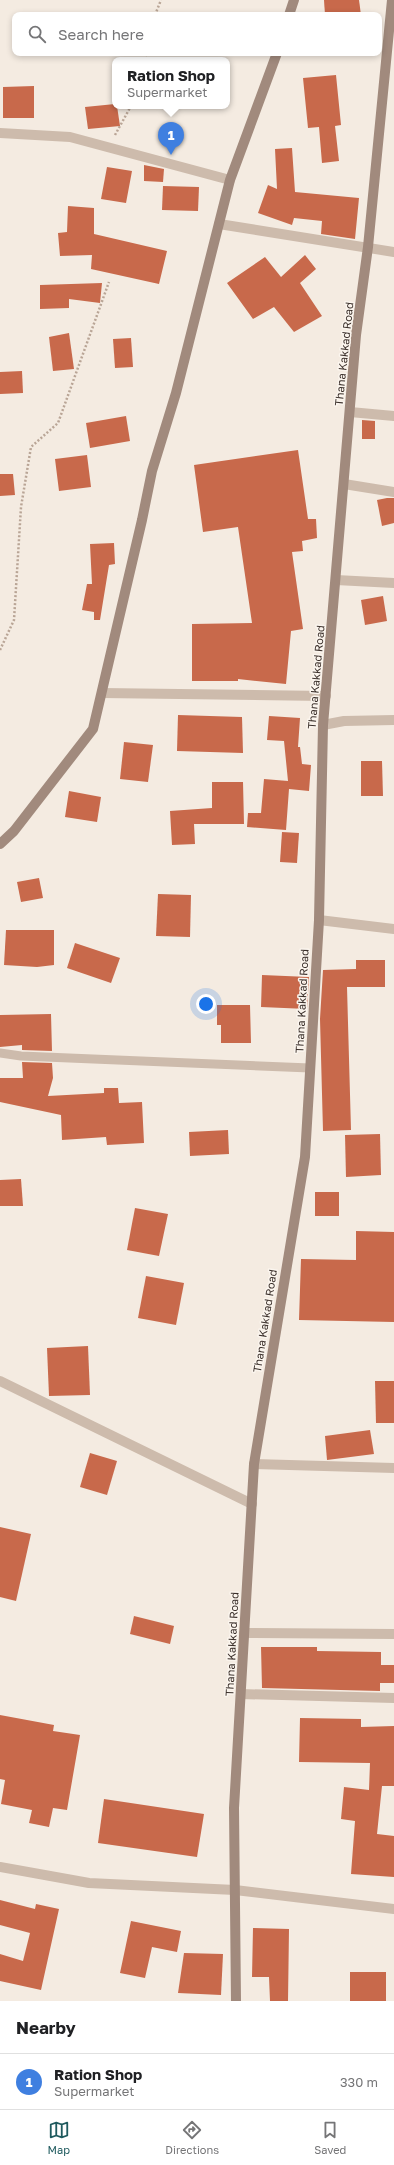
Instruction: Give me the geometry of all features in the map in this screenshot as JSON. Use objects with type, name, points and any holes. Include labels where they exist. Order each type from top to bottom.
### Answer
[{"type":"main road","points":[[290,12],[294,0]]},
{"type":"main road","name":"Thana Kakkad Road","points":[[236,2001],[234,1808],[254,1464],[305,1157],[318,920],[323,725],[356,335],[368,247],[390,50],[392,0]]},
{"type":"main road","points":[[0,844],[14,831],[93,729],[152,471],[176,393],[230,180],[276,56]]},
{"type":"street","points":[[0,133],[70,137],[230,180]]},
{"type":"street","points":[[219,224],[394,252]]},
{"type":"street","points":[[350,412],[394,416]]},
{"type":"street","points":[[344,484],[394,492]]},
{"type":"street","points":[[336,580],[394,583]]},
{"type":"street","points":[[102,692],[326,696]]},
{"type":"street","points":[[323,725],[344,722],[394,720]]},
{"type":"street","points":[[318,920],[394,929]]},
{"type":"street","points":[[0,1381],[252,1504]]},
{"type":"street","points":[[254,1464],[394,1468]]},
{"type":"street","points":[[244,1632],[394,1634]]},
{"type":"street","points":[[241,1694],[394,1698]]},
{"type":"street","points":[[0,1867],[89,1883],[235,1890],[394,1909]]},
{"type":"lane","points":[[0,1053],[21,1056],[310,1068]]},
{"type":"path","points":[[156,12],[161,0]]},
{"type":"path","points":[[109,147],[129,109]]},
{"type":"path","points":[[0,650],[14,620],[21,507],[31,447],[58,423],[109,282]]},
{"type":"building","points":[[324,0],[359,0],[361,12],[325,12]]},
{"type":"building","points":[[336,75],[341,125],[335,126],[339,161],[322,163],[319,127],[308,128],[303,78]]},
{"type":"building","points":[[34,86],[34,118],[3,118],[3,87]]},
{"type":"building","points":[[112,104],[112,109],[117,109],[120,126],[88,129],[85,107]]},
{"type":"building","points":[[292,148],[295,192],[359,198],[355,239],[321,234],[322,221],[294,218],[292,225],[258,213],[268,185],[277,189],[275,149]]},
{"type":"building","points":[[144,165],[164,169],[163,182],[144,181]]},
{"type":"building","points":[[107,167],[132,171],[126,203],[101,199]]},
{"type":"building","points":[[163,186],[199,187],[198,211],[162,210]]},
{"type":"building","points":[[68,206],[94,208],[94,234],[167,251],[159,284],[91,269],[92,255],[60,256],[58,233],[67,232]]},
{"type":"building","points":[[305,255],[316,269],[300,283],[322,316],[294,332],[274,307],[253,319],[227,283],[265,257],[281,277]]},
{"type":"building","points":[[102,283],[100,303],[69,299],[69,308],[40,309],[40,285]]},
{"type":"building","points":[[69,333],[74,369],[53,371],[49,337]]},
{"type":"building","points":[[131,338],[133,367],[115,368],[113,339]]},
{"type":"building","points":[[22,371],[23,393],[0,394],[0,372]]},
{"type":"building","points":[[126,416],[130,441],[90,448],[86,423]]},
{"type":"building","points":[[362,420],[375,421],[375,439],[362,439]]},
{"type":"building","points":[[298,450],[308,519],[316,519],[317,538],[302,541],[303,551],[292,552],[303,629],[291,631],[286,684],[238,679],[238,681],[192,681],[192,624],[252,623],[238,527],[203,532],[194,465]]},
{"type":"building","points":[[87,455],[91,487],[59,491],[55,459]]},
{"type":"building","points":[[0,474],[13,474],[15,495],[0,496]]},
{"type":"building","points":[[394,498],[394,523],[382,526],[377,500]]},
{"type":"building","points":[[114,543],[115,564],[109,565],[100,620],[94,620],[94,612],[82,610],[87,584],[92,584],[90,544]]},
{"type":"building","points":[[383,596],[387,621],[365,625],[361,600]]},
{"type":"building","points":[[178,715],[242,717],[243,753],[177,751]]},
{"type":"building","points":[[269,716],[300,718],[298,747],[300,747],[302,764],[311,765],[309,791],[289,789],[286,830],[247,827],[248,813],[261,813],[264,779],[288,781],[284,741],[267,740]]},
{"type":"building","points":[[124,742],[153,745],[148,782],[120,779]]},
{"type":"building","points":[[361,761],[382,761],[383,796],[361,796]]},
{"type":"building","points":[[212,782],[243,782],[244,824],[194,824],[195,844],[172,845],[170,811],[212,808]]},
{"type":"building","points":[[69,791],[101,797],[97,822],[65,817]]},
{"type":"building","points":[[282,832],[299,833],[297,863],[280,862]]},
{"type":"building","points":[[39,878],[43,898],[21,902],[17,882]]},
{"type":"building","points":[[158,894],[191,895],[190,937],[156,936]]},
{"type":"building","points":[[6,930],[54,930],[54,965],[37,967],[4,965]]},
{"type":"building","points":[[75,943],[120,958],[111,983],[67,968]]},
{"type":"building","points":[[356,960],[385,960],[385,987],[347,987],[351,1130],[323,1131],[320,1019],[323,970],[356,969]]},
{"type":"building","points":[[262,975],[309,977],[307,1009],[261,1007]]},
{"type":"building","points":[[217,1005],[250,1005],[251,1043],[221,1043],[221,1025],[217,1025]]},
{"type":"building","points":[[51,1014],[52,1051],[22,1050],[22,1045],[0,1047],[0,1015]]},
{"type":"building","points":[[22,1062],[52,1063],[53,1078],[48,1096],[104,1093],[104,1088],[118,1088],[119,1103],[142,1102],[144,1143],[107,1145],[106,1137],[62,1140],[61,1115],[0,1102],[0,1078],[23,1078]]},
{"type":"building","points":[[228,1130],[229,1154],[190,1156],[189,1132]]},
{"type":"building","points":[[380,1134],[381,1175],[346,1177],[345,1135]]},
{"type":"building","points":[[21,1179],[23,1206],[0,1206],[0,1180]]},
{"type":"building","points":[[315,1192],[339,1192],[339,1216],[315,1216]]},
{"type":"building","points":[[135,1208],[168,1214],[159,1256],[127,1250]]},
{"type":"building","points":[[356,1231],[394,1232],[394,1322],[299,1320],[301,1259],[356,1260]]},
{"type":"building","points":[[146,1276],[184,1283],[176,1325],[138,1318]]},
{"type":"building","points":[[88,1346],[90,1395],[49,1396],[47,1348]]},
{"type":"building","points":[[375,1381],[394,1381],[394,1423],[376,1423]]},
{"type":"building","points":[[370,1430],[374,1454],[327,1460],[325,1436]]},
{"type":"building","points":[[90,1453],[117,1461],[107,1495],[80,1487]]},
{"type":"building","points":[[0,1527],[31,1534],[16,1601],[0,1597]]},
{"type":"building","points":[[134,1616],[174,1626],[170,1644],[130,1634]]},
{"type":"building","points":[[261,1647],[317,1647],[317,1651],[381,1652],[381,1665],[394,1665],[394,1683],[380,1683],[380,1691],[262,1688]]},
{"type":"building","points":[[0,1715],[54,1725],[53,1731],[80,1735],[67,1810],[53,1808],[49,1827],[29,1823],[32,1810],[1,1804],[5,1780],[0,1779]]},
{"type":"building","points":[[300,1718],[361,1719],[361,1727],[394,1726],[394,1786],[382,1786],[377,1834],[394,1836],[394,1877],[351,1874],[355,1821],[341,1819],[344,1787],[369,1790],[370,1763],[299,1762]]},
{"type":"building","points":[[104,1799],[204,1814],[197,1857],[98,1843]]},
{"type":"building","points":[[0,1900],[35,1909],[36,1904],[59,1909],[41,1990],[0,1981],[0,1954],[23,1961],[30,1933],[0,1925]]},
{"type":"building","points":[[131,1921],[181,1931],[177,1952],[152,1947],[145,1978],[120,1973]]},
{"type":"building","points":[[253,1928],[289,1929],[288,2001],[270,2001],[269,1977],[252,1977]]},
{"type":"building","points":[[184,1953],[223,1954],[221,1995],[178,1993]]},
{"type":"building","points":[[350,1972],[386,1972],[386,2001],[350,2001]]},
{"type":"place","name":"Ration Shop","points":[[171,155]]}]
